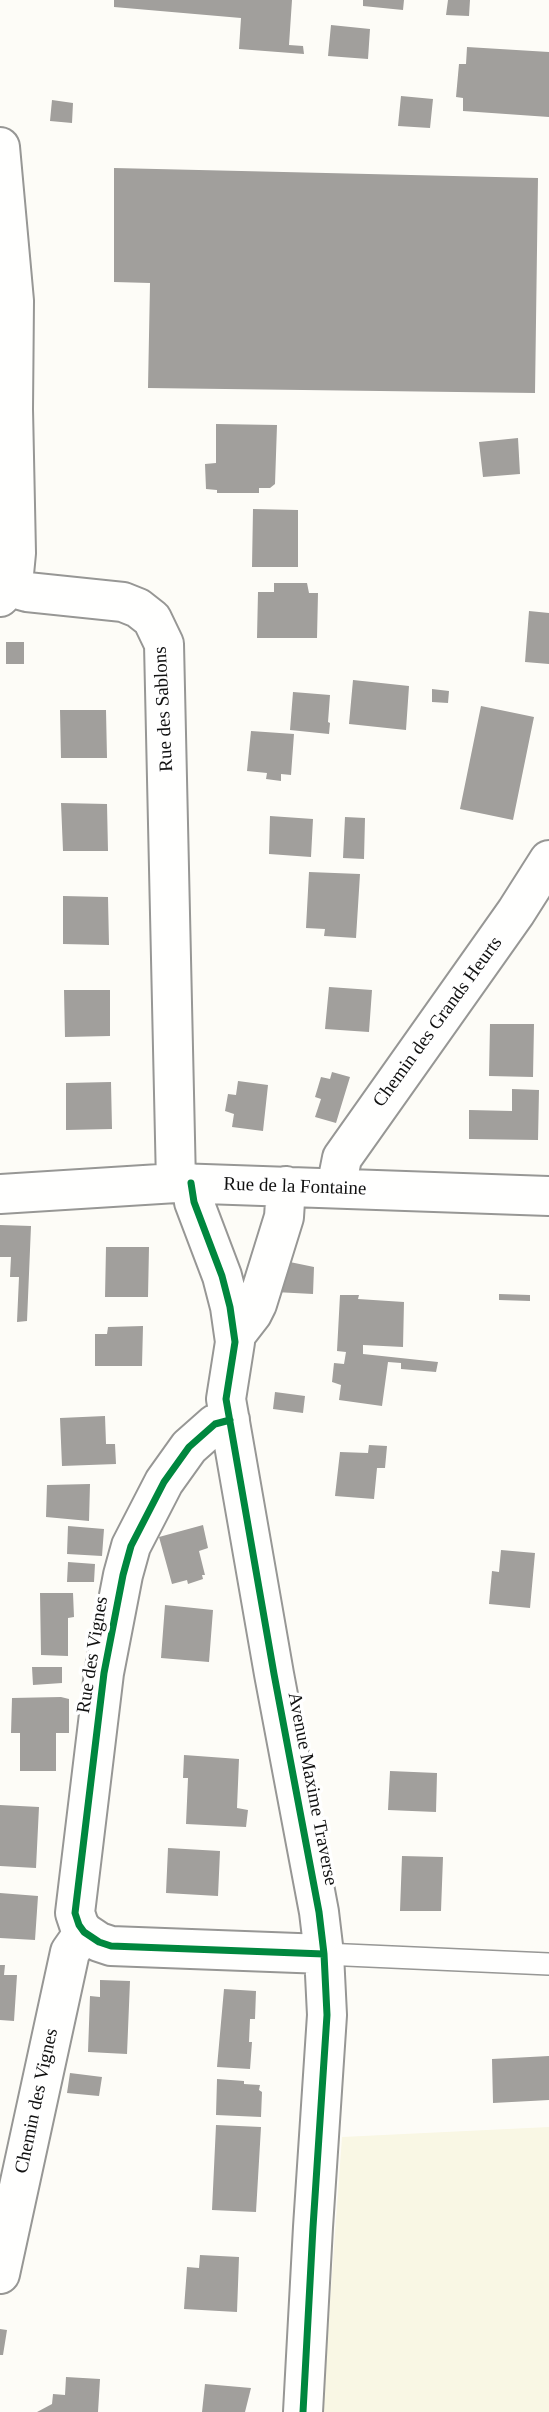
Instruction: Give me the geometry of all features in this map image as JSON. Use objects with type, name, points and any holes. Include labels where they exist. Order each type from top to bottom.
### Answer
[{"type":"street","name":"Rue des Sablons","points":[[0,147],[13,409],[16,553],[14,574],[5,592],[123,602],[138,608],[152,620],[164,644],[184,1183]]},
{"type":"street","name":"Chemin des Grands Heurts","points":[[336,1188],[339,1165],[353,1142],[516,912],[549,860]]},
{"type":"street","name":"Rue de la Fontaine","points":[[0,1194],[184,1183],[549,1196]]},
{"type":"street","name":"Avenue Maxime Traverse","points":[[184,1183],[194,1202],[227,1294],[235,1336],[227,1390],[229,1420],[319,1912],[324,1954],[327,2015],[303,2412]]},
{"type":"street","points":[[235,1336],[257,1304],[284,1217],[286,1186]]},
{"type":"street","name":"Rue des Vignes","points":[[84,1932],[75,1913],[76,1902],[104,1673],[131,1546],[163,1482],[189,1447],[202,1432],[229,1420]]},
{"type":"street","points":[[84,1932],[111,1946],[324,1954]]},
{"type":"street","name":"Chemin des Vignes","points":[[0,2274],[70,1952],[84,1932]]},
{"type":"lane","points":[[324,1954],[549,1965]]},
{"type":"shaded area","points":[[549,2127],[549,2412],[322,2412],[342,2137]]},
{"type":"building","points":[[114,0],[292,0],[289,45],[303,46],[304,54],[239,49],[241,18],[114,7]]},
{"type":"building","points":[[363,0],[404,0],[403,10],[363,6]]},
{"type":"building","points":[[448,0],[470,0],[469,16],[446,15]]},
{"type":"building","points":[[331,25],[370,29],[368,59],[328,56]]},
{"type":"building","points":[[467,47],[549,52],[549,117],[463,111],[463,98],[456,97],[459,64],[466,64]]},
{"type":"building","points":[[401,96],[433,99],[430,128],[398,126]]},
{"type":"building","points":[[52,100],[73,103],[72,123],[50,121]]},
{"type":"building","points":[[114,168],[538,178],[535,393],[148,388],[150,283],[114,282]]},
{"type":"building","points":[[216,424],[277,425],[275,484],[270,488],[259,488],[259,493],[217,493],[217,490],[206,489],[205,464],[216,463]]},
{"type":"building","points":[[518,438],[520,474],[483,477],[479,442]]},
{"type":"building","points":[[253,509],[298,510],[298,567],[252,567]]},
{"type":"building","points":[[274,583],[307,583],[309,593],[318,593],[317,638],[257,638],[258,592],[274,592]]},
{"type":"building","points":[[529,611],[549,613],[549,664],[525,662]]},
{"type":"building","points":[[6,642],[24,642],[24,664],[6,664]]},
{"type":"building","points":[[353,680],[409,686],[406,730],[349,724]]},
{"type":"building","points":[[432,689],[449,691],[448,703],[432,702]]},
{"type":"building","points":[[293,692],[330,695],[329,734],[290,730]]},
{"type":"building","points":[[481,706],[534,717],[513,820],[460,809]]},
{"type":"building","points":[[60,710],[106,710],[107,758],[61,758]]},
{"type":"building","points":[[251,731],[294,734],[291,775],[281,774],[281,781],[266,779],[267,773],[247,771]]},
{"type":"building","points":[[61,803],[107,804],[108,851],[63,851]]},
{"type":"building","points":[[270,816],[313,819],[311,857],[269,854]]},
{"type":"building","points":[[345,817],[365,818],[364,859],[343,858]]},
{"type":"building","points":[[309,872],[360,874],[356,938],[324,936],[325,929],[306,928]]},
{"type":"building","points":[[63,896],[108,897],[109,945],[63,944]]},
{"type":"building","points":[[329,987],[372,990],[369,1032],[325,1029]]},
{"type":"building","points":[[64,990],[110,990],[110,1036],[65,1037]]},
{"type":"building","points":[[490,1024],[534,1024],[533,1077],[489,1076]]},
{"type":"building","points":[[332,1072],[350,1077],[336,1123],[315,1117],[321,1099],[315,1097],[321,1077],[330,1079]]},
{"type":"building","points":[[238,1081],[268,1085],[263,1131],[232,1127],[234,1114],[225,1111],[228,1094],[236,1095]]},
{"type":"building","points":[[111,1082],[112,1129],[66,1130],[66,1083]]},
{"type":"building","points":[[512,1089],[539,1090],[538,1140],[469,1139],[469,1110],[512,1111]]},
{"type":"building","points":[[0,1225],[31,1226],[27,1321],[17,1322],[19,1277],[10,1277],[11,1257],[0,1257]]},
{"type":"building","points":[[106,1247],[149,1247],[148,1297],[105,1297]]},
{"type":"building","points":[[285,1261],[314,1267],[313,1294],[275,1292]]},
{"type":"building","points":[[499,1294],[530,1295],[530,1301],[499,1300]]},
{"type":"building","points":[[340,1295],[404,1302],[403,1347],[363,1345],[363,1354],[438,1362],[436,1372],[401,1369],[401,1363],[388,1362],[382,1406],[339,1400],[341,1385],[332,1382],[334,1363],[344,1364],[346,1352],[337,1351]]},
{"type":"building","points":[[143,1326],[142,1366],[95,1366],[95,1334],[107,1334],[108,1327]]},
{"type":"building","points":[[275,1392],[305,1396],[303,1413],[273,1409]]},
{"type":"building","points":[[105,1416],[106,1444],[115,1444],[116,1464],[62,1466],[60,1418]]},
{"type":"building","points":[[369,1445],[387,1446],[385,1468],[377,1468],[374,1499],[335,1496],[340,1452],[368,1453]]},
{"type":"building","points":[[90,1484],[89,1521],[46,1517],[47,1485]]},
{"type":"building","points":[[203,1525],[208,1548],[199,1551],[205,1575],[202,1575],[203,1579],[188,1584],[187,1580],[172,1584],[159,1537]]},
{"type":"building","points":[[68,1526],[104,1529],[102,1556],[67,1554]]},
{"type":"building","points":[[501,1550],[535,1553],[530,1608],[489,1604],[492,1571],[499,1572]]},
{"type":"building","points":[[68,1562],[95,1564],[94,1582],[67,1582]]},
{"type":"building","points":[[40,1593],[73,1593],[74,1617],[68,1618],[68,1656],[41,1655]]},
{"type":"building","points":[[165,1605],[213,1610],[209,1662],[161,1658]]},
{"type":"building","points":[[32,1667],[62,1667],[62,1683],[33,1685]]},
{"type":"building","points":[[12,1698],[69,1699],[69,1733],[56,1733],[56,1771],[20,1771],[20,1733],[11,1733]]},
{"type":"building","points":[[184,1755],[239,1759],[237,1808],[248,1810],[246,1827],[186,1824],[188,1778],[183,1778]]},
{"type":"building","points":[[390,1771],[437,1773],[436,1812],[388,1810]]},
{"type":"building","points":[[0,1805],[39,1807],[36,1868],[0,1866]]},
{"type":"building","points":[[168,1848],[220,1851],[218,1896],[166,1893]]},
{"type":"building","points":[[402,1856],[443,1857],[441,1911],[400,1911]]},
{"type":"building","points":[[0,1893],[38,1896],[35,1940],[0,1938]]},
{"type":"building","points":[[0,1965],[5,1965],[4,1975],[17,1975],[14,2021],[0,2020]]},
{"type":"building","points":[[100,1980],[130,1981],[127,2054],[88,2052],[90,1996],[100,1997]]},
{"type":"building","points":[[224,1989],[256,1991],[255,2019],[250,2019],[250,2069],[217,2067]]},
{"type":"building","points":[[549,2056],[549,2100],[493,2103],[492,2059]]},
{"type":"building","points":[[70,2073],[102,2077],[99,2096],[67,2093]]},
{"type":"building","points":[[217,2079],[260,2085],[261,2117],[216,2115]]},
{"type":"building","points":[[216,2125],[261,2127],[256,2212],[212,2210]]},
{"type":"building","points":[[200,2255],[239,2257],[237,2312],[184,2309],[187,2267],[199,2268]]},
{"type":"building","points":[[0,2329],[7,2330],[3,2355],[0,2355]]},
{"type":"building","points":[[66,2377],[100,2379],[98,2412],[37,2412],[52,2404],[53,2394],[65,2395]]},
{"type":"building","points":[[205,2384],[251,2388],[245,2412],[202,2412]]},
{"type":"cycle path","points":[[191,1183],[194,1202],[222,1276],[230,1307],[235,1342],[226,1399],[319,1912],[324,1954],[327,2015],[303,2412]]},
{"type":"cycle path","points":[[230,1420],[215,1424],[189,1447],[164,1482],[131,1546],[104,1673],[75,1913],[84,1932],[111,1946],[324,1954]]}]
